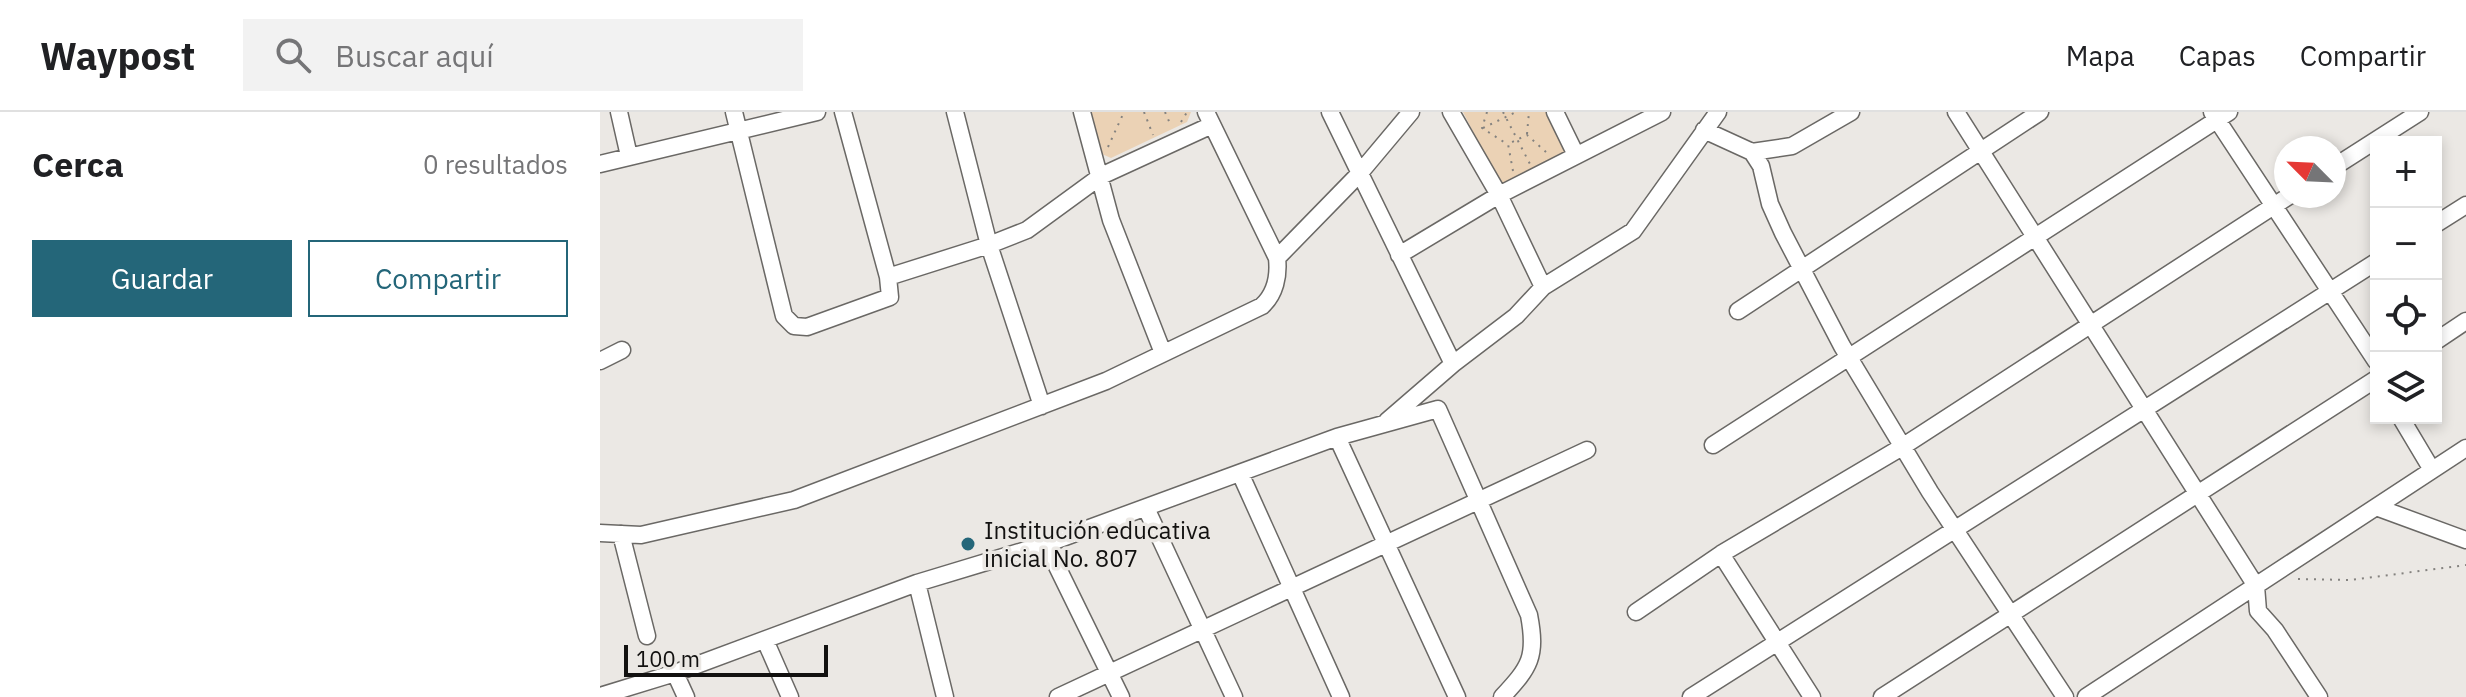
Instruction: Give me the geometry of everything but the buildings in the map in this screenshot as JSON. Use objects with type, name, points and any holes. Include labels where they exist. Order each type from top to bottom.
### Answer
[{"type":"street","points":[[619,112],[629,156]]},
{"type":"street","points":[[734,112],[784,316],[794,326],[807,327],[890,297],[888,277],[843,112]]},
{"type":"street","points":[[600,164],[817,112]]},
{"type":"street","points":[[955,112],[989,245],[1042,406]]},
{"type":"street","points":[[1082,112],[1111,220],[1163,353]]},
{"type":"street","points":[[1330,112],[1453,364]]},
{"type":"street","points":[[1277,258],[1359,174],[1411,112]]},
{"type":"street","points":[[1451,112],[1499,195],[1543,287]]},
{"type":"street","points":[[1555,112],[1576,155]]},
{"type":"street","points":[[1399,255],[1499,195],[1662,112]]},
{"type":"street","points":[[1382,425],[1453,364],[1516,316],[1543,287],[1633,231],[1718,112]]},
{"type":"street","points":[[1752,152],[1792,146],[1851,112]]},
{"type":"street","points":[[1956,112],[2256,586],[2258,611],[2275,630],[2312,695]]},
{"type":"street","points":[[1738,311],[2040,112]]},
{"type":"street","points":[[2346,159],[2420,112]]},
{"type":"street","points":[[1636,612],[1721,554],[1902,447],[2274,206],[2219,115],[1713,445]]},
{"type":"street","points":[[600,533],[641,535],[794,500],[1106,381],[1262,306],[1275,285],[1277,258],[1209,118],[1101,176],[1027,230],[888,277]]},
{"type":"street","points":[[1704,130],[1752,152],[1761,166],[1770,204],[1849,357],[1954,529],[2065,697]]},
{"type":"street","points":[[2442,220],[2466,205]]},
{"type":"street","points":[[2275,208],[2370,352]]},
{"type":"street","points":[[1691,697],[2370,266]]},
{"type":"street","points":[[2442,337],[2466,321]]},
{"type":"street","points":[[600,361],[622,350]]},
{"type":"street","points":[[1882,697],[2370,383]]},
{"type":"street","points":[[600,696],[675,673],[917,583],[1046,544],[1337,437],[1438,409],[1529,615],[1534,640],[1526,671],[1502,697]]},
{"type":"street","points":[[2405,424],[2432,470]]},
{"type":"street","points":[[1337,437],[1457,697]]},
{"type":"street","points":[[2086,697],[2466,448]]},
{"type":"street","points":[[1058,697],[1587,450]]},
{"type":"street","points":[[1240,473],[1341,697]]},
{"type":"street","points":[[2376,507],[2466,540]]},
{"type":"street","points":[[1146,508],[1234,697]]},
{"type":"street","points":[[621,534],[647,636]]},
{"type":"street","points":[[1046,544],[1121,697]]},
{"type":"street","points":[[1721,554],[1812,697]]},
{"type":"street","points":[[917,583],[945,697]]},
{"type":"street","points":[[765,640],[790,697]]},
{"type":"street","points":[[675,673],[686,697]]},
{"type":"path","points":[[1106,152],[1124,112]]},
{"type":"path","points":[[1144,112],[1153,135],[1181,122],[1187,112]]},
{"type":"path","points":[[1165,112],[1171,127]]},
{"type":"path","points":[[1482,128],[1487,112]]},
{"type":"path","points":[[1503,112],[1530,164]]},
{"type":"path","points":[[1475,132],[1516,112]]},
{"type":"path","points":[[1527,135],[1529,112]]},
{"type":"path","points":[[1482,128],[1508,144],[1513,172],[1549,155],[1527,135]]},
{"type":"path","points":[[1508,144],[1527,135]]},
{"type":"path","points":[[1102,149],[1110,153]]},
{"type":"path","points":[[2296,578],[2351,580],[2466,565]]},
{"type":"shaded area","points":[[1088,112],[1191,112],[1187,122],[1111,158],[1102,154]]},
{"type":"shaded area","points":[[1463,112],[1547,112],[1566,151],[1500,185]]},
{"type":"place","name":"Institución educativa inicial No. 807","points":[[968,544]]}]
